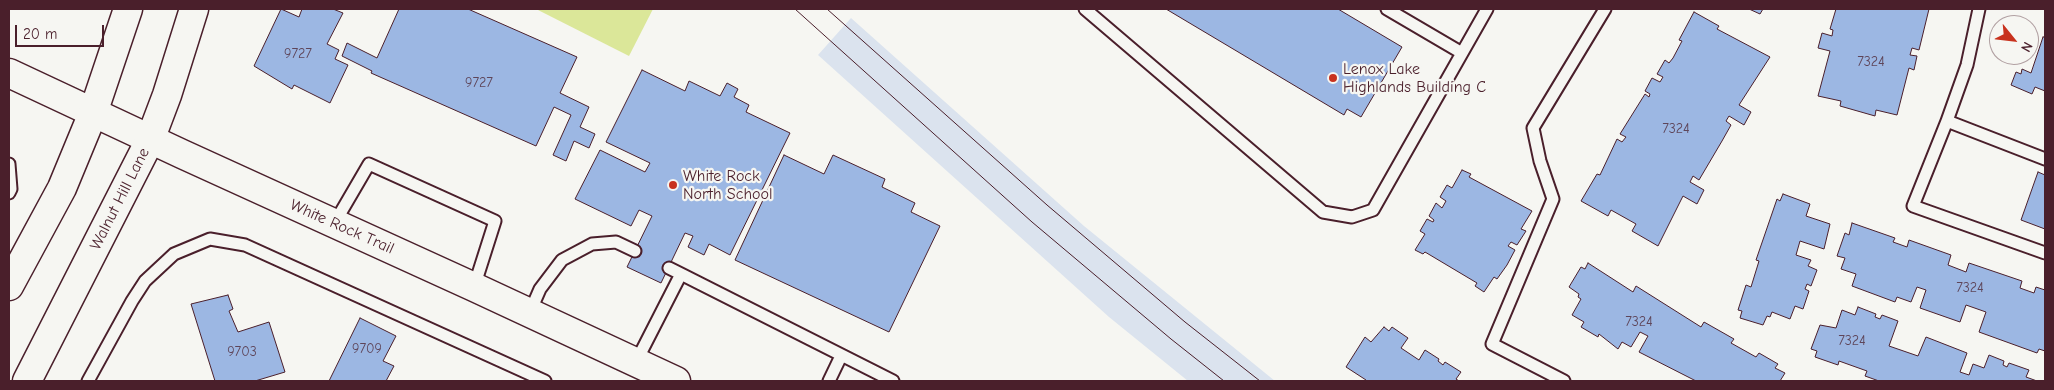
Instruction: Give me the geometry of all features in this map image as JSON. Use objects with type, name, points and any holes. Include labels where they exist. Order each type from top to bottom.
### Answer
[{"type":"street","points":[[9,286],[62,188],[94,113],[128,9]]},
{"type":"street","name":"Walnut Hill Lane","points":[[27,381],[150,140],[167,95],[194,9]]},
{"type":"street","name":"White Rock Trail","points":[[9,73],[150,140],[530,312],[676,381]]},
{"type":"lane","points":[[1085,9],[1323,212],[1352,217],[1373,210],[1487,9]]},
{"type":"lane","points":[[1387,9],[1462,53]]},
{"type":"lane","points":[[1564,381],[1492,344],[1553,199],[1540,161],[1533,128],[1606,9]]},
{"type":"lane","points":[[1979,9],[1967,65],[1913,206],[2045,253]]},
{"type":"lane","points":[[1947,121],[2045,159]]},
{"type":"lane","points":[[9,164],[11,189],[9,193]]},
{"type":"lane","points":[[334,224],[369,164],[495,221],[474,287]]},
{"type":"lane","points":[[88,381],[145,281],[174,254],[210,239],[245,244],[545,381]]},
{"type":"lane","points":[[530,312],[540,289],[562,260],[592,244],[616,242],[635,251]]},
{"type":"lane","points":[[669,268],[893,381]]},
{"type":"lane","points":[[636,362],[681,274]]},
{"type":"lane","points":[[829,381],[841,356]]},
{"type":"shaded area","points":[[851,18],[1084,226],[1275,381],[1188,381],[1109,317],[818,55]]},
{"type":"green space","points":[[536,9],[653,9],[629,56]]},
{"type":"building","points":[[281,9],[299,17],[302,9],[333,9],[343,13],[327,44],[339,50],[335,59],[348,65],[330,103],[294,85],[292,89],[254,66]]},
{"type":"building","points":[[399,9],[468,9],[577,57],[560,93],[589,107],[580,127],[595,134],[589,148],[574,141],[566,161],[553,155],[571,115],[554,107],[536,146],[371,73],[372,71],[342,56],[347,43],[377,58]]},
{"type":"building","name":"Lenox Lake Highlands Building C","points":[[1166,9],[1338,9],[1402,47],[1361,117],[1347,109],[1344,115]]},
{"type":"building","points":[[1749,9],[1763,9],[1760,14]]},
{"type":"building","points":[[1836,9],[1929,9],[1919,50],[1912,48],[1910,55],[1917,56],[1914,70],[1909,68],[1897,115],[1876,110],[1875,116],[1840,106],[1841,101],[1818,96],[1830,51],[1818,48],[1822,33],[1832,36],[1833,30],[1830,29]]},
{"type":"building","points":[[1694,12],[1719,26],[1717,29],[1770,57],[1739,105],[1751,112],[1744,125],[1729,116],[1726,121],[1731,125],[1699,180],[1693,176],[1690,182],[1704,190],[1697,204],[1683,196],[1658,246],[1632,231],[1636,224],[1611,210],[1608,216],[1581,201],[1597,174],[1600,175],[1617,139],[1622,142],[1626,137],[1620,134],[1645,94],[1649,97],[1650,94],[1645,91],[1652,78],[1660,82],[1663,77],[1657,74],[1665,60],[1669,63],[1673,58],[1682,41],[1679,40]]},
{"type":"building","points":[[2043,37],[2045,37],[2045,91],[2035,87],[2032,94],[2011,85],[2016,72],[2021,74],[2022,69],[2031,73],[2034,65],[2039,65],[2039,49]]},
{"type":"building","name":"White Rock North School","points":[[642,70],[685,91],[689,81],[720,96],[727,83],[738,89],[734,97],[749,105],[746,112],[790,133],[730,255],[709,244],[704,255],[688,247],[693,236],[685,233],[661,283],[627,267],[652,216],[639,210],[631,226],[575,199],[600,150],[645,172],[650,163],[606,142]]},
{"type":"building","name":"White Rock North School","points":[[784,155],[824,174],[833,155],[885,179],[882,187],[915,203],[911,212],[940,226],[889,332],[735,260]]},
{"type":"building","points":[[1462,170],[1471,174],[1469,177],[1532,211],[1521,229],[1526,231],[1517,245],[1511,242],[1508,246],[1515,250],[1507,265],[1497,279],[1494,277],[1484,292],[1475,286],[1477,283],[1425,252],[1423,254],[1415,250],[1425,234],[1420,231],[1427,219],[1433,222],[1434,220],[1429,216],[1436,203],[1442,208],[1446,201],[1440,197],[1447,185],[1452,188]]},
{"type":"building","points":[[2038,172],[2045,175],[2045,229],[2021,220]]},
{"type":"building","points":[[1783,194],[1810,204],[1806,216],[1830,224],[1824,249],[1800,241],[1796,255],[1811,260],[1808,266],[1817,270],[1811,286],[1807,284],[1805,289],[1809,291],[1803,309],[1795,306],[1790,319],[1772,312],[1770,317],[1767,316],[1763,325],[1740,318],[1742,311],[1738,310],[1746,285],[1751,287],[1759,261],[1756,260],[1777,199],[1780,201]]},
{"type":"building","points":[[1852,223],[1895,238],[1893,242],[1907,247],[1909,240],[1951,255],[1948,265],[1966,272],[1969,263],[2022,281],[2020,288],[2034,293],[2036,287],[2045,290],[2045,351],[2039,349],[2037,353],[1979,332],[1986,312],[1966,305],[1960,322],[1920,308],[1926,290],[1917,287],[1911,302],[1897,297],[1895,302],[1852,286],[1856,274],[1841,269],[1845,258],[1837,256],[1845,233],[1849,235]]},
{"type":"building","points":[[1588,263],[1633,292],[1636,286],[1701,327],[1704,322],[1734,339],[1731,343],[1756,357],[1759,353],[1778,364],[1775,368],[1785,373],[1780,381],[1696,381],[1639,352],[1648,336],[1640,332],[1631,347],[1622,342],[1618,349],[1599,334],[1598,337],[1581,327],[1584,322],[1572,315],[1581,299],[1578,297],[1579,294],[1569,287],[1581,267],[1585,269]]},
{"type":"building","points":[[228,295],[233,309],[229,311],[238,332],[269,322],[285,372],[255,381],[215,381],[191,304]]},
{"type":"building","points":[[1858,307],[1876,314],[1875,317],[1880,319],[1882,315],[1898,321],[1889,346],[1918,356],[1926,337],[1967,353],[1960,372],[1969,375],[1973,364],[1984,368],[1989,355],[2004,361],[2003,365],[2007,367],[2009,363],[2029,370],[2026,377],[2037,381],[1879,381],[1865,376],[1867,371],[1839,361],[1838,365],[1815,357],[1817,351],[1811,349],[1820,325],[1836,328],[1842,310],[1855,315]]},
{"type":"building","points":[[360,318],[396,336],[383,361],[394,366],[386,381],[329,381]]},
{"type":"building","points":[[1384,327],[1389,331],[1392,327],[1408,338],[1401,348],[1419,360],[1425,350],[1439,359],[1438,361],[1443,365],[1445,362],[1461,372],[1456,379],[1459,381],[1365,381],[1346,367],[1365,337],[1371,342]]},
{"type":"tram line","points":[[795,9],[1032,222],[1224,381]]},
{"type":"tram line","points":[[827,9],[1047,205],[1185,322],[1260,381]]},
{"type":"place","name":"Lenox Lake Highlands Building C","points":[[1333,78]]},
{"type":"place","name":"White Rock North School","points":[[673,185]]}]
